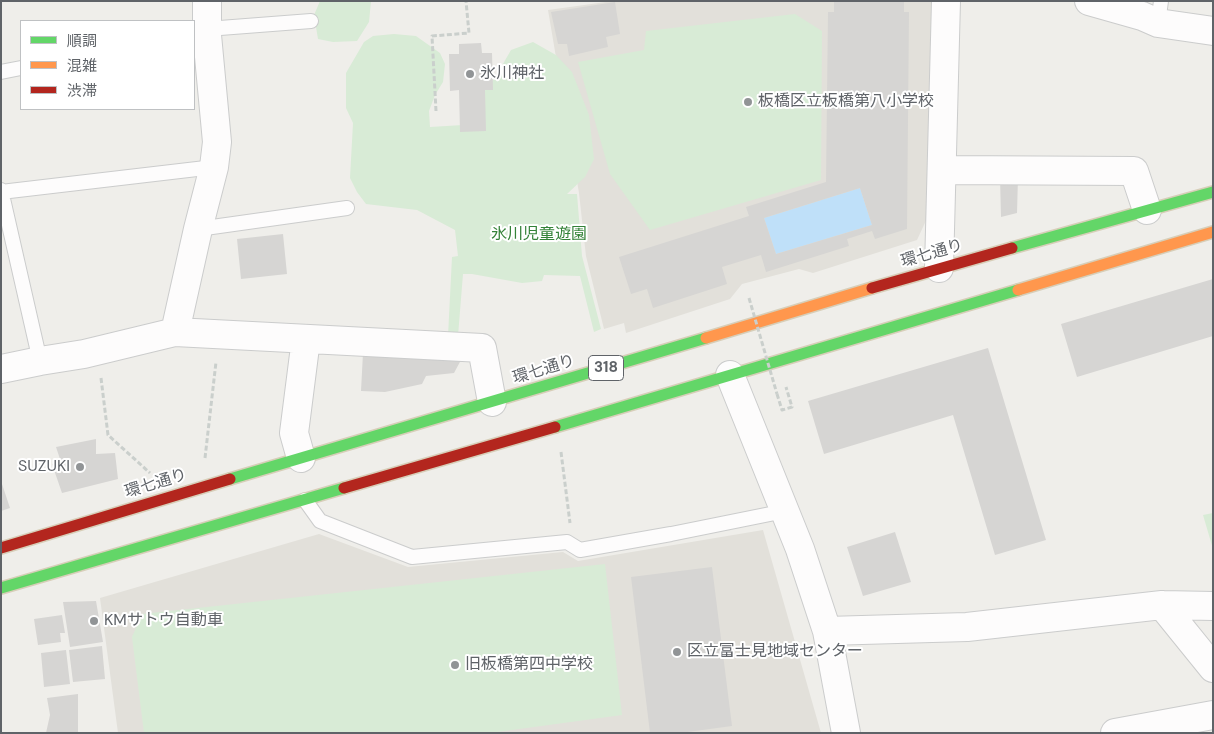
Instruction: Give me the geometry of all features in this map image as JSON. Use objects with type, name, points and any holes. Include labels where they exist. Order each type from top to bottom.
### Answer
[{"type":"main road","name":"環七通り","points":[[1,548],[210,484],[939,268],[1213,192]]},
{"type":"main road","points":[[1,588],[558,426],[1213,232]]},
{"type":"street","points":[[175,332],[214,167],[217,142],[203,34],[207,1]]},
{"type":"street","points":[[939,268],[946,1]]},
{"type":"street","points":[[1089,1],[1142,16],[1160,12],[1213,31]]},
{"type":"street","points":[[942,170],[1134,171],[1147,210]]},
{"type":"street","points":[[1,370],[84,354],[175,332],[482,348],[492,402]]},
{"type":"street","points":[[301,458],[294,433],[306,339]]},
{"type":"street","points":[[730,375],[800,549],[827,632],[846,733]]},
{"type":"street","points":[[827,632],[967,627],[1162,605],[1213,606]]},
{"type":"street","points":[[1162,605],[1213,668]]},
{"type":"street","points":[[1115,733],[1145,730],[1213,715]]},
{"type":"lane","points":[[203,34],[311,21]]},
{"type":"lane","points":[[1,72],[20,68]]},
{"type":"lane","points":[[40,361],[1,191],[214,167]]},
{"type":"lane","points":[[198,229],[347,208]]},
{"type":"lane","points":[[305,500],[320,521],[412,557],[566,542],[580,550],[785,511]]},
{"type":"path","points":[[436,111],[432,36],[468,33],[466,1]]},
{"type":"path","points":[[750,298],[782,410],[792,407],[787,391]]},
{"type":"path","points":[[210,484],[204,460],[220,334]]},
{"type":"path","points":[[98,350],[108,435],[152,475],[160,499]]},
{"type":"path","points":[[558,426],[573,546]]},
{"type":"shaded area","name":"板橋区立板橋第八小学校","points":[[613,1],[935,1],[930,212],[917,240],[813,273],[799,269],[742,284],[730,299],[626,333],[624,323],[604,329],[586,256],[579,193],[548,10]]},
{"type":"shaded area","name":"旧板橋第四中学校","points":[[763,530],[821,733],[118,733],[100,598],[319,534],[408,567],[563,552],[578,561]]},
{"type":"green space","points":[[320,1],[371,1],[369,22],[357,41],[333,42],[318,39],[314,15]]},
{"type":"green space","points":[[795,14],[822,31],[821,180],[650,230],[610,174],[578,62],[644,50],[646,31]]},
{"type":"green space","name":"氷川児童遊園","points":[[394,34],[416,36],[440,53],[445,64],[443,82],[435,95],[429,111],[430,127],[479,124],[480,97],[496,76],[511,50],[533,42],[556,55],[572,72],[589,115],[594,159],[585,177],[567,194],[577,194],[582,256],[601,329],[594,332],[580,276],[544,275],[542,281],[522,283],[463,274],[458,336],[448,336],[452,257],[458,256],[455,230],[417,210],[366,204],[350,178],[353,123],[346,108],[346,73],[364,42],[373,36]]},
{"type":"green space","points":[[1213,513],[1213,549],[1203,515]]},
{"type":"green space","points":[[605,564],[622,715],[490,733],[144,733],[132,637],[142,614]]},
{"type":"water","points":[[860,188],[872,225],[776,254],[764,218]]},
{"type":"building","points":[[834,1],[904,1],[904,12],[909,12],[907,229],[875,239],[872,231],[847,239],[849,246],[766,272],[761,255],[722,267],[727,284],[653,308],[647,289],[631,294],[619,257],[749,216],[746,207],[826,182],[828,12],[834,12]],"holes":[[[860,188],[872,225],[776,254],[764,218]]]},
{"type":"building","points":[[615,2],[620,34],[606,37],[608,47],[569,56],[567,44],[558,44],[551,12]]},
{"type":"building","points":[[481,43],[482,53],[492,53],[493,90],[485,90],[486,131],[460,132],[459,90],[450,91],[449,54],[459,54],[459,44]]},
{"type":"building","points":[[1000,177],[1018,177],[1017,213],[1001,217]]},
{"type":"building","points":[[283,234],[287,274],[241,279],[237,239]]},
{"type":"building","points":[[1213,279],[1213,336],[1077,377],[1061,324]]},
{"type":"building","points":[[988,348],[1046,540],[995,555],[953,415],[824,454],[808,401]]},
{"type":"building","points":[[363,353],[461,360],[454,373],[426,376],[422,384],[385,392],[361,391]]},
{"type":"building","points":[[96,439],[96,454],[115,453],[118,479],[62,493],[52,464],[61,462],[56,447]]},
{"type":"building","points":[[1,481],[10,508],[1,511]]},
{"type":"building","points":[[895,532],[911,582],[863,596],[847,547]]},
{"type":"building","points":[[712,567],[732,726],[680,733],[650,733],[631,577]]},
{"type":"building","points":[[96,601],[103,642],[70,647],[63,602]]},
{"type":"building","points":[[62,615],[65,633],[60,633],[61,642],[38,645],[34,619]]},
{"type":"building","points":[[102,646],[105,679],[73,682],[69,650]]},
{"type":"building","points":[[66,650],[70,684],[44,687],[41,653]]},
{"type":"building","points":[[78,694],[78,733],[46,733],[50,715],[47,698]]},
{"type":"traffic: fast","points":[[1012,248],[1213,192]]},
{"type":"traffic: fast","points":[[555,427],[1018,290]]},
{"type":"traffic: fast","points":[[230,479],[706,338]]},
{"type":"traffic: fast","points":[[1,588],[344,488]]},
{"type":"traffic: slow","points":[[1018,290],[1213,232]]},
{"type":"traffic: slow","points":[[706,338],[872,288]]},
{"type":"traffic: jam","points":[[872,288],[1012,248]]},
{"type":"traffic: jam","points":[[344,488],[555,427]]},
{"type":"traffic: jam","points":[[1,548],[230,479]]},
{"type":"place","name":"氷川神社","points":[[470,74]]},
{"type":"place","name":"板橋区立板橋第八小学校","points":[[748,102]]},
{"type":"place","name":"SUZUKI","points":[[80,467]]},
{"type":"place","name":"KMサトウ自動車","points":[[94,621]]},
{"type":"place","name":"区立富士見地域センター","points":[[677,652]]},
{"type":"place","name":"旧板橋第四中学校","points":[[455,665]]}]
